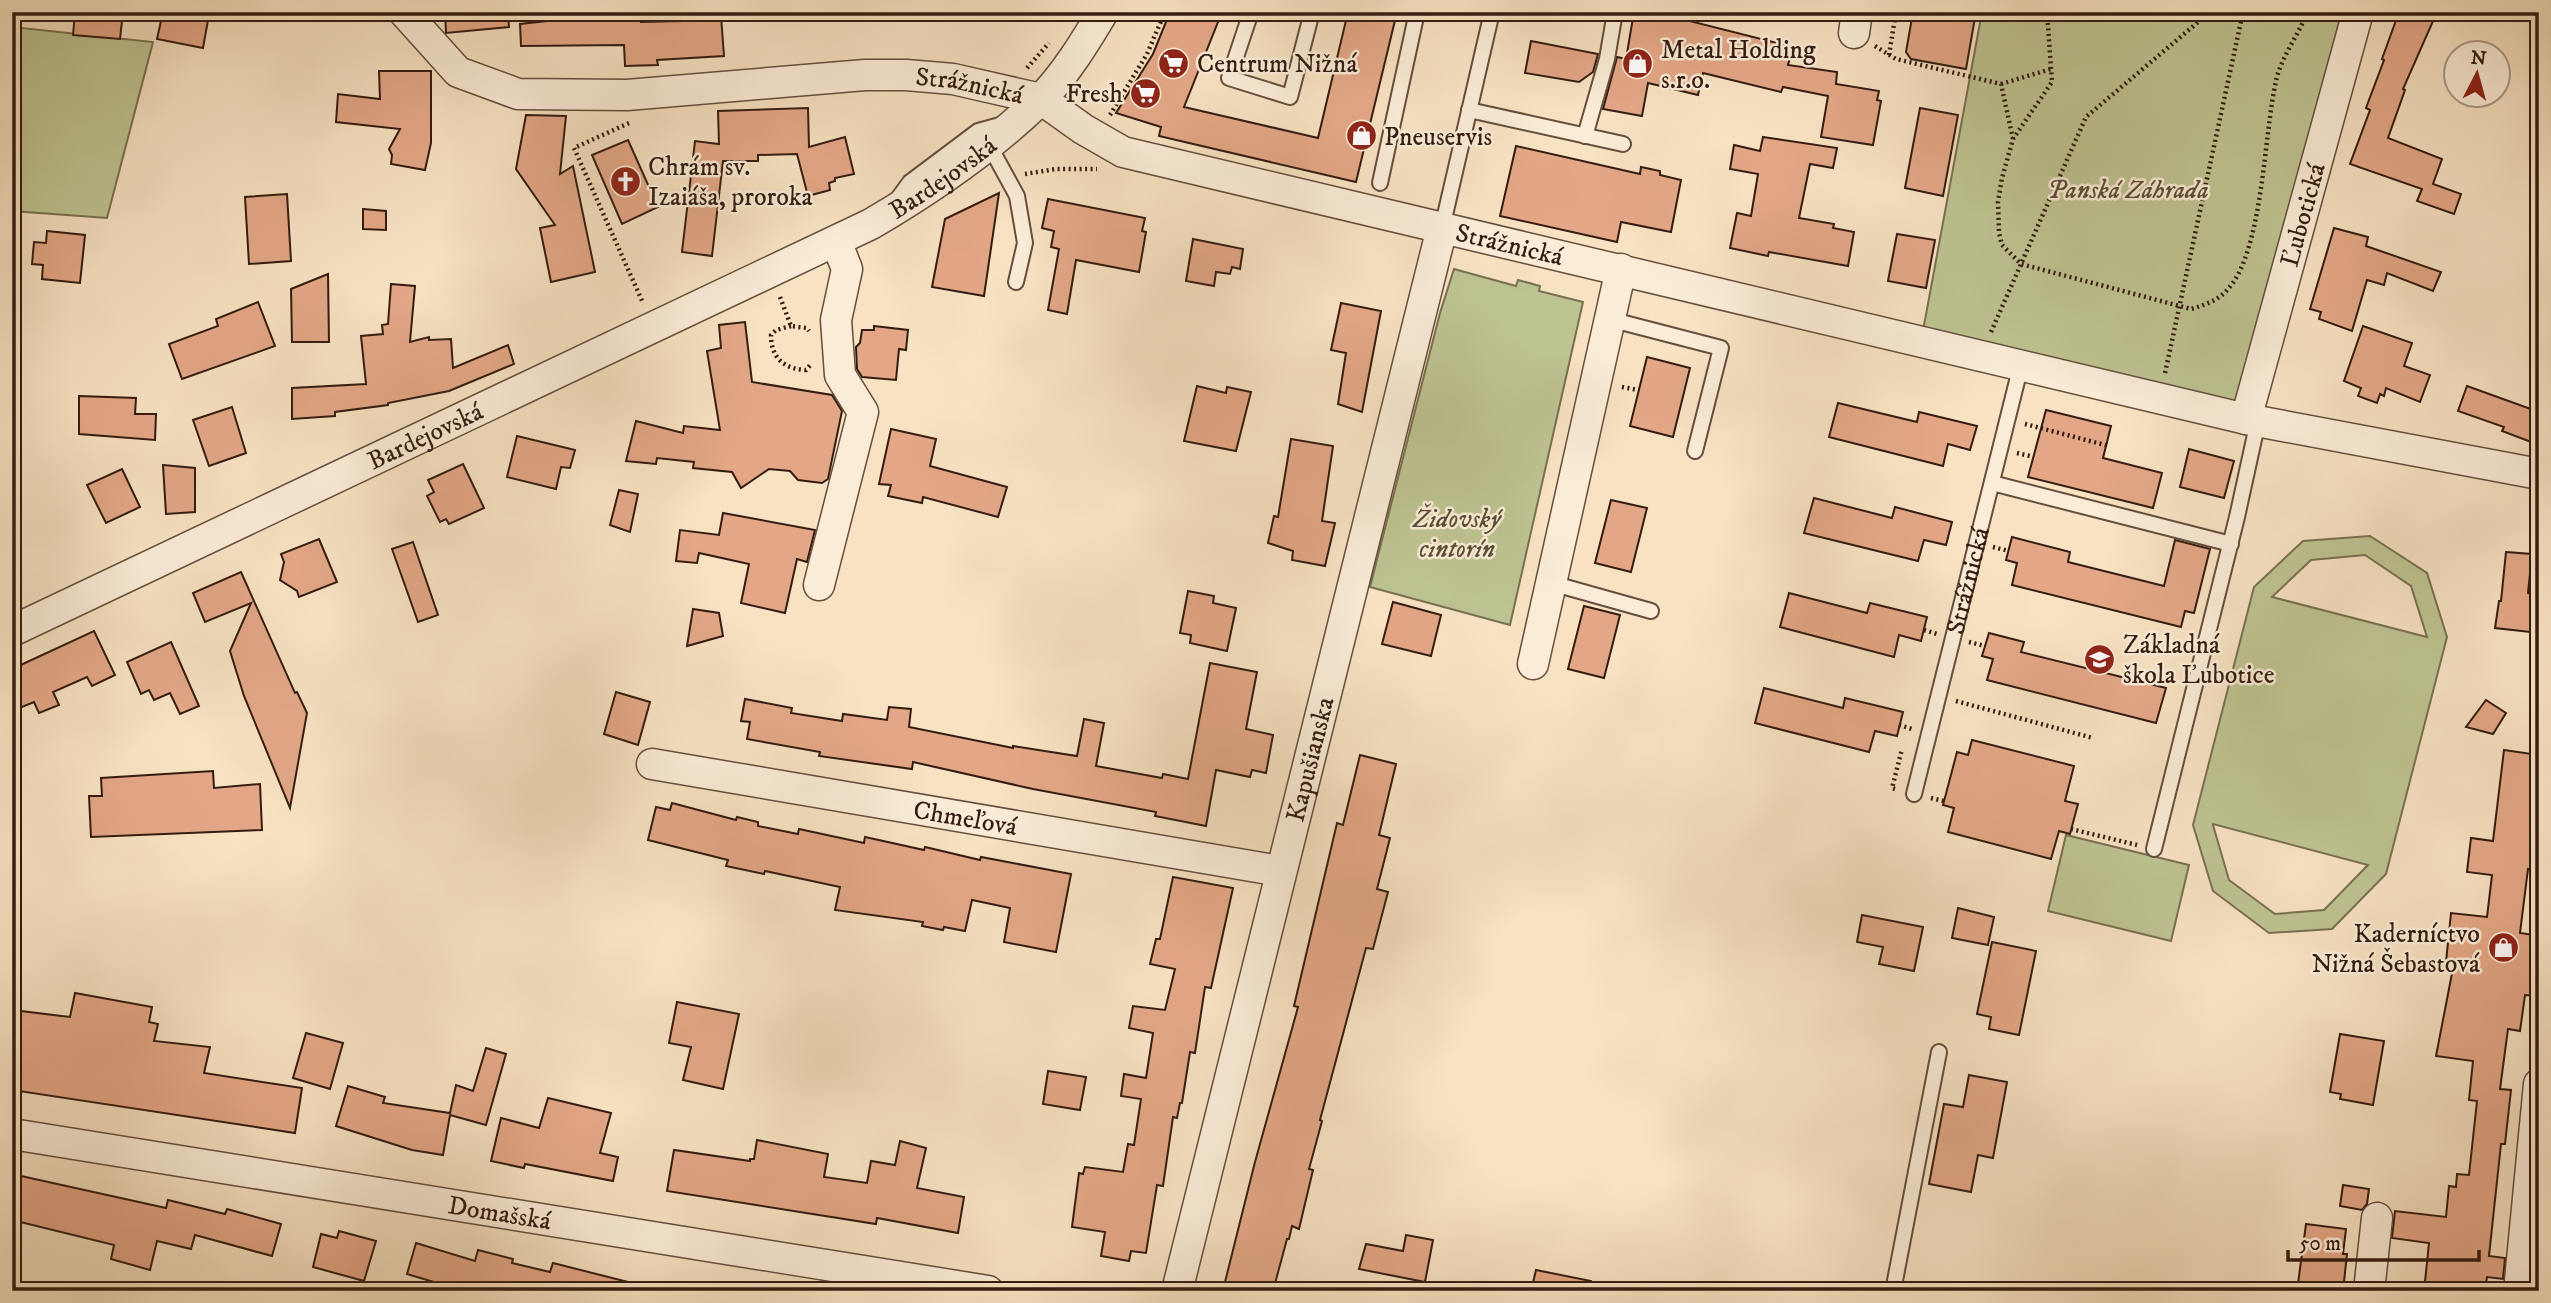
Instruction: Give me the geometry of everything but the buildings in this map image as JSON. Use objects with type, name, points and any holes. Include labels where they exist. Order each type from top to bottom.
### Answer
[{"type":"street","name":"Strážnická","points":[[404,12],[458,72],[517,94],[627,95],[865,75],[953,79],[1041,99],[1083,129],[1123,152],[2252,419],[2539,474]]},
{"type":"street","name":"Bardejovská","points":[[12,631],[835,241],[917,198],[961,166],[1041,99],[1082,46],[1102,12]]},
{"type":"street","name":"Ľubotická","points":[[2252,419],[2358,12]]},
{"type":"street","name":"Kapušianska","points":[[1177,1291],[1442,228]]},
{"type":"street","points":[[818,585],[863,412],[840,375],[836,320],[848,269],[835,241]]},
{"type":"street","points":[[1533,664],[1621,269]]},
{"type":"street","name":"Chmeľová","points":[[652,764],[1280,871]]},
{"type":"street","points":[[2519,1291],[2539,1084]]},
{"type":"street","name":"Domašská","points":[[12,1134],[988,1291]]},
{"type":"street","points":[[2369,1291],[2377,1218]]},
{"type":"lane","points":[[1251,12],[1229,78],[1290,97],[1312,12]]},
{"type":"lane","points":[[1380,183],[1417,12]]},
{"type":"lane","points":[[1442,228],[1492,12]]},
{"type":"lane","points":[[1585,136],[1607,59],[1615,12]]},
{"type":"lane","points":[[1469,110],[1623,144]]},
{"type":"lane","points":[[888,214],[910,182],[978,131],[1015,121]]},
{"type":"lane","points":[[988,143],[1017,196],[1025,243],[1016,282]]},
{"type":"lane","points":[[1609,319],[1721,348],[1695,452]]},
{"type":"lane","name":"Strážnická","points":[[1914,794],[2021,365]]},
{"type":"lane","points":[[2154,849],[2231,544],[2252,419]]},
{"type":"lane","points":[[1992,483],[2231,544]]},
{"type":"lane","points":[[1551,583],[1651,611]]},
{"type":"lane","points":[[1893,1291],[1940,1052]]},
{"type":"path","points":[[1109,116],[1147,54],[1165,12]]},
{"type":"path","points":[[1889,55],[1896,12]]},
{"type":"path","points":[[2046,12],[2052,82],[2013,139],[1998,202],[2002,245],[2021,264],[2191,309],[2224,294],[2245,259],[2255,220],[2276,78],[2307,12]]},
{"type":"path","points":[[1981,355],[2086,117],[2210,12]]},
{"type":"path","points":[[2160,398],[2243,12]]},
{"type":"path","points":[[1855,22],[1896,59],[2001,84],[2051,69]]},
{"type":"path","points":[[2001,84],[2013,139]]},
{"type":"path","points":[[630,122],[574,148],[654,326]]},
{"type":"path","points":[[1007,177],[1056,169],[1106,169]]},
{"type":"path","points":[[785,290],[778,293],[791,326]]},
{"type":"path","points":[[811,336],[807,328],[791,326],[776,330],[771,335],[771,348],[780,361],[793,369],[806,370],[814,360]]},
{"type":"path","points":[[2008,419],[2109,446]]},
{"type":"path","points":[[1938,696],[2093,738]]},
{"type":"path","points":[[2071,829],[2154,849]]},
{"type":"green space","name":"Panská Záhrada","points":[[1982,12],[2360,12],[2245,418],[1922,336]]},
{"type":"green space","points":[[12,27],[153,42],[107,218],[12,211]]},
{"type":"green space","name":"Židovský cintorín","points":[[1454,269],[1516,286],[1518,280],[1540,286],[1539,291],[1583,302],[1510,625],[1370,587],[1440,313]]},
{"type":"green space","points":[[2370,536],[2427,573],[2447,637],[2386,874],[2332,929],[2269,933],[2213,891],[2193,825],[2254,587],[2303,541]],"holes":[[[2365,555],[2411,586],[2427,637],[2272,597],[2311,560]],[[2213,824],[2368,865],[2324,910],[2275,914],[2229,880]]]},
{"type":"green space","points":[[2066,835],[2189,865],[2171,941],[2048,911]]},
{"type":"place","name":"Centrum Nižná","points":[[1174,63]]},
{"type":"place","name":"Metal Holding s.r.o.","points":[[1638,64]]},
{"type":"place","name":"Fresh","points":[[1146,93]]},
{"type":"place","name":"Pneuservis","points":[[1361,136]]},
{"type":"place","name":"Chrám sv. Izaiáša, proroka","points":[[625,181]]},
{"type":"place","name":"Základná škola Ľubotice","points":[[2100,659]]},
{"type":"place","name":"Kaderníctvo Nižná Šebastová","points":[[2503,948]]}]
